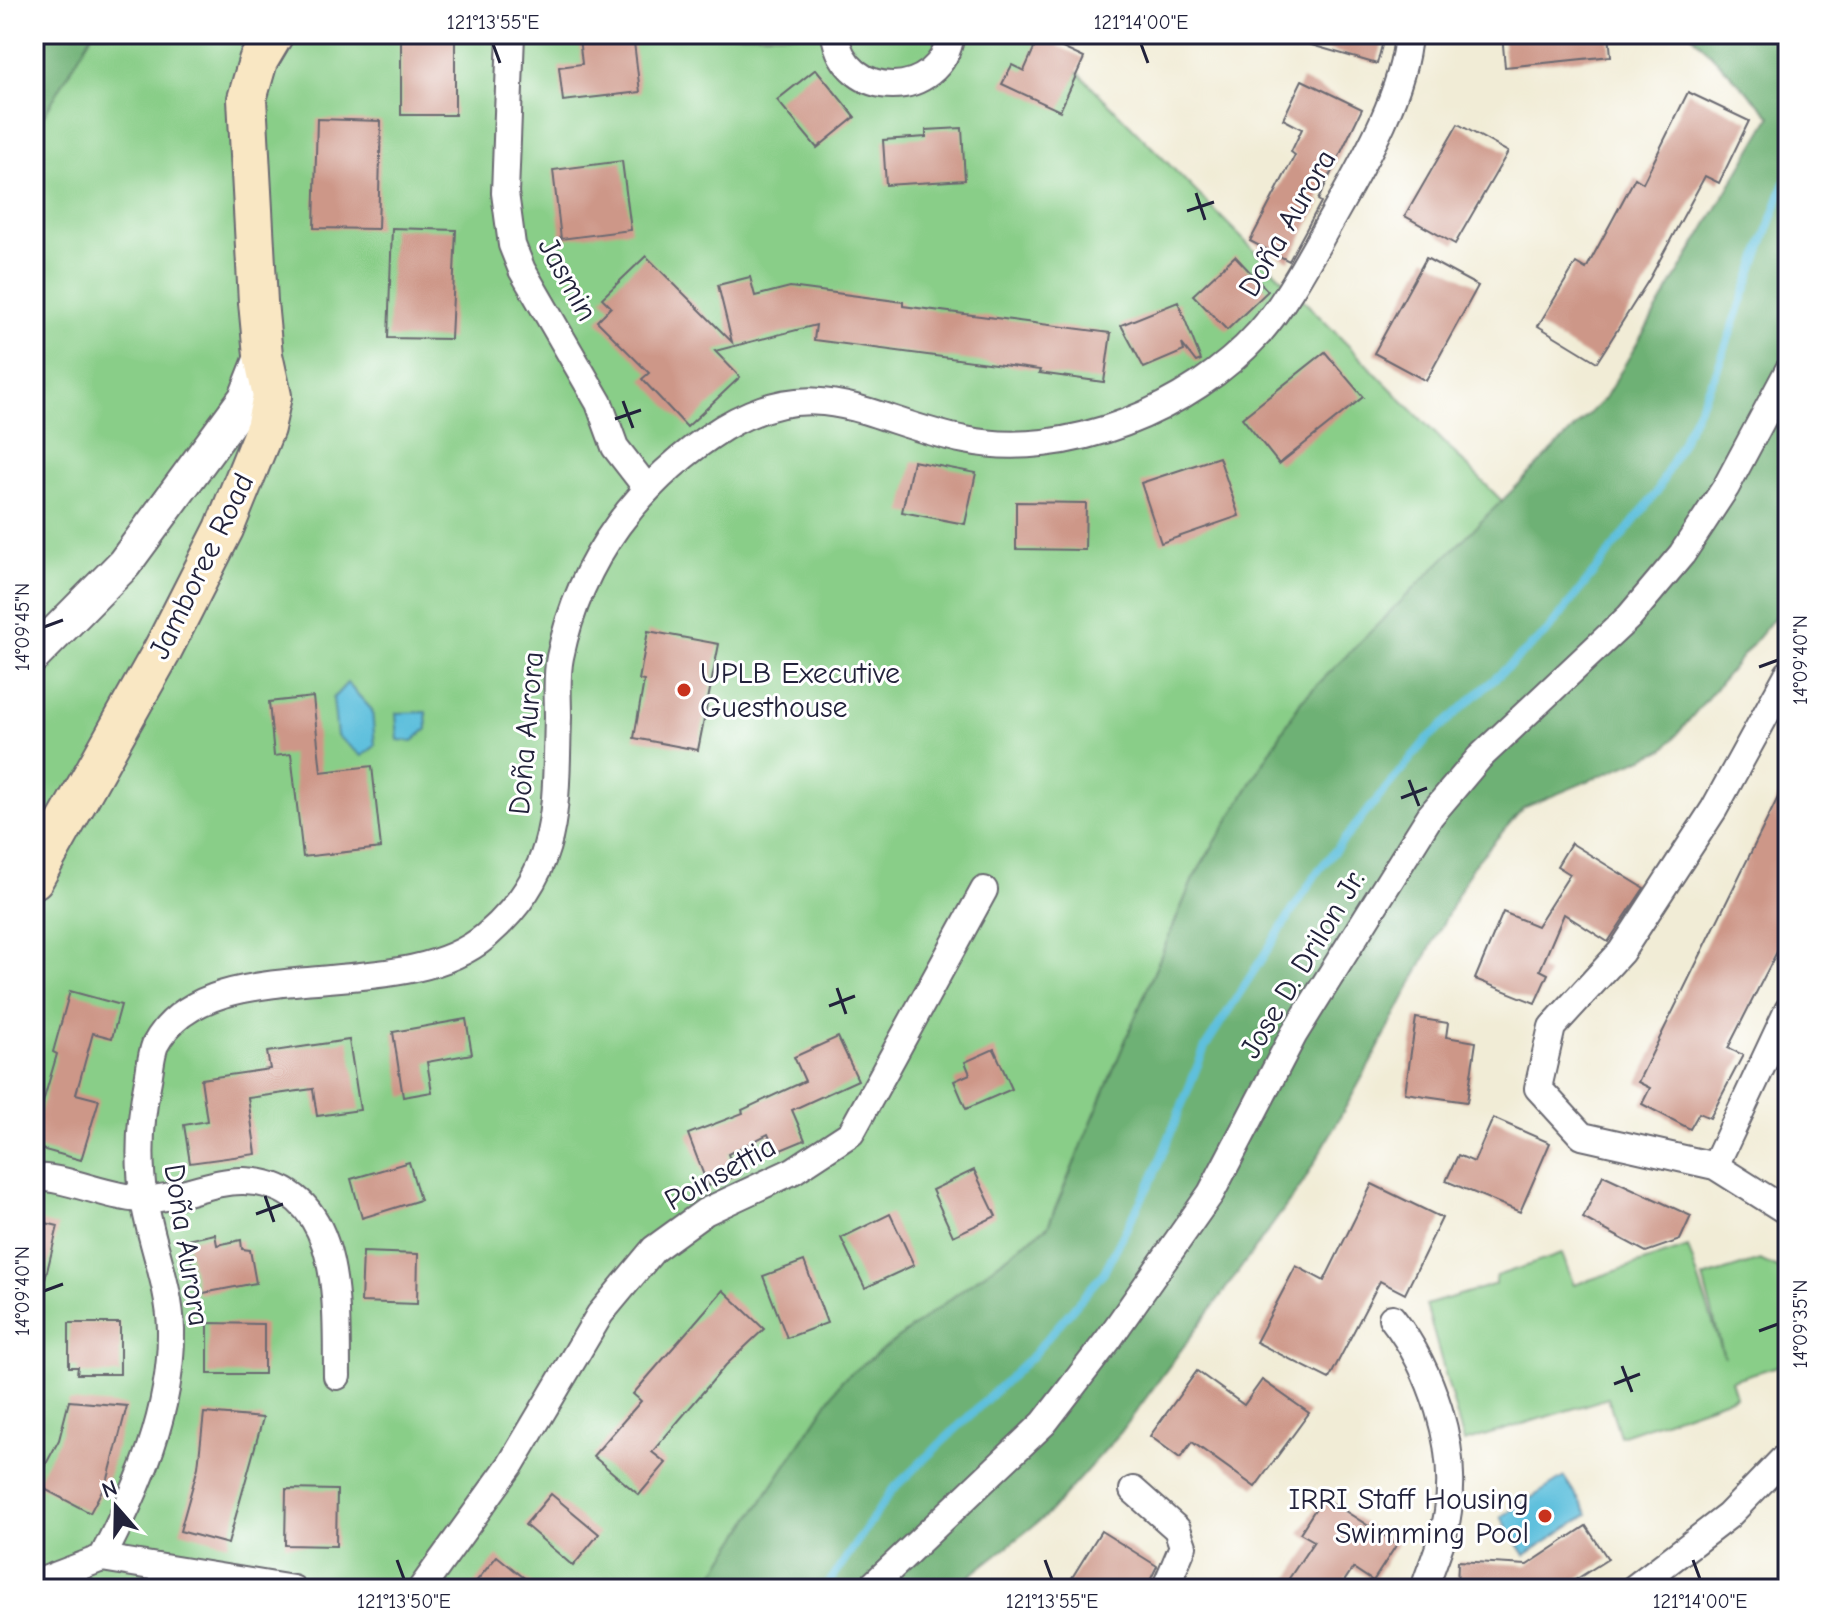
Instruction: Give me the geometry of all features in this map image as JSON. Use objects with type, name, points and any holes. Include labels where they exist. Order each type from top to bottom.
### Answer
[{"type":"main road","name":"Jamboree Road","points":[[34,879],[154,665],[224,529],[265,428],[272,396],[263,355],[247,99],[258,61],[274,34]]},
{"type":"street","name":"Jasmin","points":[[511,34],[505,193],[512,245],[522,270],[599,403],[615,447],[646,487]]},
{"type":"street","points":[[835,34],[840,54],[849,68],[877,85],[893,87],[910,85],[937,67],[946,53],[951,34]]},
{"type":"street","name":"Doña Aurora","points":[[102,1558],[137,1488],[156,1436],[168,1379],[171,1325],[144,1199],[140,1142],[155,1046],[186,1010],[224,990],[379,977],[461,955],[524,898],[546,858],[556,786],[559,659],[598,554],[646,487],[724,428],[764,409],[808,399],[863,407],[964,440],[1002,445],[1077,437],[1113,429],[1180,398],[1259,333],[1301,273],[1386,112],[1406,56],[1408,34]]},
{"type":"street","points":[[34,655],[124,564],[246,398],[263,355]]},
{"type":"street","name":"Jose D. Drilon Jr.","points":[[869,1589],[1044,1423],[1108,1340],[1211,1193],[1294,1034],[1430,816],[1479,758],[1629,617],[1682,554],[1726,487],[1788,371]]},
{"type":"street","points":[[1788,674],[1714,809],[1621,952],[1552,1027],[1538,1088],[1582,1136],[1715,1166],[1788,1212]]},
{"type":"street","name":"Poinsettia","points":[[421,1589],[511,1464],[600,1314],[654,1249],[705,1212],[793,1171],[851,1133],[984,890]]},
{"type":"street","points":[[1715,1166],[1788,1010]]},
{"type":"street","points":[[34,1177],[144,1199],[244,1181],[272,1187],[302,1203],[319,1227],[335,1282],[337,1376]]},
{"type":"street","points":[[1392,1318],[1414,1346],[1436,1405],[1449,1459],[1448,1512],[1424,1589]]},
{"type":"street","points":[[1633,1589],[1728,1516],[1788,1454]]},
{"type":"street","points":[[1133,1490],[1177,1529],[1183,1546],[1165,1589]]},
{"type":"street","points":[[34,1584],[102,1558],[293,1589]]},
{"type":"green space","points":[[34,34],[1040,34],[1503,502],[1301,701],[1193,879],[1048,1226],[842,1380],[704,1589],[34,1589]]},
{"type":"green space","points":[[34,34],[92,34],[34,132]]},
{"type":"green space","points":[[1691,34],[1788,34],[1788,594],[1780,611],[1665,749],[1523,808],[1472,867],[1371,1062],[1303,1183],[1121,1432],[1047,1515],[953,1589],[704,1589],[842,1380],[1048,1226],[1193,879],[1301,701],[1605,398],[1771,116]]},
{"type":"green space","points":[[1688,1247],[1724,1357],[1703,1278],[1760,1260],[1788,1273],[1788,1363],[1731,1380],[1736,1396],[1620,1436],[1608,1398],[1464,1442],[1426,1305],[1496,1284],[1496,1276],[1562,1254],[1574,1285]]},
{"type":"water","points":[[347,683],[372,710],[375,746],[362,756],[337,736],[333,698]]},
{"type":"water","points":[[426,712],[427,729],[413,741],[398,740],[396,713]]},
{"type":"water","name":"IRRI Staff Housing Swimming Pool","points":[[1564,1477],[1588,1514],[1525,1555],[1501,1517]]},
{"type":"building","points":[[401,34],[455,34],[455,115],[401,115]]},
{"type":"building","points":[[633,34],[640,92],[563,101],[559,67],[582,64],[579,38]]},
{"type":"building","points":[[1294,34],[1385,34],[1377,64],[1294,40]]},
{"type":"building","points":[[1502,34],[1609,34],[1611,56],[1505,67]]},
{"type":"building","points":[[1039,37],[1084,58],[1060,111],[1002,84],[1012,65],[1024,71]]},
{"type":"building","points":[[816,69],[855,117],[817,148],[777,100]]},
{"type":"building","points":[[1302,80],[1362,109],[1318,200],[1321,202],[1289,261],[1250,241],[1295,155],[1291,152],[1302,129],[1283,119]]},
{"type":"building","points":[[1688,92],[1749,121],[1719,183],[1705,176],[1650,278],[1597,362],[1538,326],[1576,263],[1586,269],[1635,178],[1643,183]]},
{"type":"building","points":[[317,119],[381,121],[378,229],[314,228]]},
{"type":"building","points":[[1458,124],[1508,152],[1455,244],[1405,216]]},
{"type":"building","points":[[962,128],[965,180],[886,185],[883,140],[926,137],[926,130]]},
{"type":"building","points":[[622,161],[631,230],[561,239],[553,170]]},
{"type":"building","points":[[392,228],[456,230],[451,339],[388,338]]},
{"type":"building","points":[[646,256],[732,342],[718,285],[750,277],[755,296],[790,287],[903,302],[903,306],[1111,333],[1104,382],[1039,373],[1040,370],[814,340],[816,325],[715,351],[740,377],[687,427],[642,379],[649,373],[597,321],[611,307],[602,298]]},
{"type":"building","points":[[1235,256],[1268,291],[1227,330],[1193,295]]},
{"type":"building","points":[[1426,258],[1478,286],[1426,381],[1374,353]]},
{"type":"building","points":[[1178,302],[1201,360],[1196,362],[1182,344],[1184,351],[1144,368],[1121,325]]},
{"type":"building","points":[[1325,352],[1363,397],[1279,464],[1242,418]]},
{"type":"building","points":[[1219,457],[1239,516],[1161,543],[1141,483]]},
{"type":"building","points":[[913,461],[976,473],[965,524],[902,512]]},
{"type":"building","points":[[1016,502],[1086,503],[1085,550],[1016,549]]},
{"type":"building","name":"UPLB Executive Guesthouse","points":[[648,631],[719,644],[698,750],[634,738],[644,681],[639,680]]},
{"type":"building","points":[[313,697],[321,772],[372,766],[381,848],[303,857],[291,754],[274,756],[269,702]]},
{"type":"building","points":[[1788,777],[1788,930],[1728,1048],[1743,1055],[1710,1118],[1699,1113],[1690,1129],[1642,1104],[1650,1088],[1638,1082]]},
{"type":"building","points":[[1571,843],[1644,888],[1608,942],[1564,914],[1540,970],[1548,974],[1535,1003],[1475,979],[1503,912],[1537,926],[1570,874],[1557,866]]},
{"type":"building","points":[[70,991],[121,1005],[112,1038],[93,1033],[76,1094],[99,1100],[81,1160],[34,1147],[34,1133],[57,1054],[53,1052]]},
{"type":"building","points":[[1416,1018],[1448,1023],[1446,1037],[1476,1042],[1467,1102],[1405,1093]]},
{"type":"building","points":[[466,1019],[472,1054],[427,1062],[432,1092],[403,1097],[393,1032]]},
{"type":"building","points":[[838,1037],[858,1080],[792,1110],[805,1140],[776,1152],[768,1134],[728,1154],[736,1176],[708,1186],[688,1134],[743,1113],[742,1110],[805,1081],[794,1057]]},
{"type":"building","points":[[349,1040],[360,1110],[317,1116],[313,1089],[248,1098],[256,1154],[190,1163],[184,1125],[207,1121],[201,1079],[270,1069],[267,1052]]},
{"type":"building","points":[[994,1049],[1012,1089],[966,1109],[954,1081],[970,1074],[965,1062]]},
{"type":"building","points":[[1493,1118],[1550,1143],[1520,1212],[1446,1181],[1458,1155],[1474,1162]]},
{"type":"building","points":[[409,1162],[420,1200],[362,1218],[351,1179]]},
{"type":"building","points":[[974,1170],[996,1216],[953,1236],[932,1190]]},
{"type":"building","points":[[1603,1175],[1691,1216],[1680,1240],[1646,1252],[1583,1218]]},
{"type":"building","points":[[1372,1184],[1442,1218],[1405,1294],[1380,1281],[1329,1379],[1256,1342],[1296,1266],[1324,1281]]},
{"type":"building","points":[[890,1214],[914,1265],[865,1288],[841,1238]]},
{"type":"building","points":[[34,1220],[58,1226],[42,1292],[34,1291]]},
{"type":"building","points":[[215,1234],[217,1245],[241,1240],[242,1249],[250,1250],[256,1283],[198,1294],[187,1240]]},
{"type":"building","points":[[363,1252],[418,1254],[417,1304],[361,1302]]},
{"type":"building","points":[[804,1261],[827,1323],[787,1338],[763,1276]]},
{"type":"building","points":[[723,1290],[764,1329],[726,1365],[652,1452],[666,1463],[639,1495],[593,1456],[641,1401],[633,1394]]},
{"type":"building","points":[[69,1323],[120,1323],[120,1374],[77,1374],[78,1367],[69,1367]]},
{"type":"building","points":[[208,1323],[264,1324],[264,1374],[208,1374]]},
{"type":"building","points":[[1197,1371],[1244,1405],[1262,1380],[1309,1413],[1255,1487],[1192,1442],[1180,1458],[1150,1436]]},
{"type":"building","points":[[69,1401],[127,1406],[108,1479],[90,1513],[35,1484],[59,1440]]},
{"type":"building","points":[[204,1413],[263,1418],[228,1544],[180,1531],[198,1467]]},
{"type":"building","points":[[286,1489],[337,1490],[336,1546],[285,1545]]},
{"type":"building","points":[[551,1494],[599,1534],[573,1566],[525,1525]]},
{"type":"building","points":[[1323,1497],[1397,1544],[1373,1581],[1353,1568],[1339,1589],[1302,1589],[1288,1580],[1314,1541],[1300,1533]]},
{"type":"building","points":[[1586,1526],[1608,1559],[1561,1589],[1457,1589],[1458,1561],[1527,1565]]},
{"type":"building","points":[[1101,1531],[1157,1566],[1146,1589],[1065,1589]]},
{"type":"building","points":[[497,1556],[538,1589],[470,1589]]},
{"type":"waterway","points":[[825,1589],[892,1490],[1032,1356],[1104,1272],[1154,1175],[1205,1047],[1318,871],[1426,740],[1547,632],[1657,492],[1716,373],[1788,174]]},
{"type":"place","name":"UPLB Executive Guesthouse","points":[[684,690]]},
{"type":"place","name":"IRRI Staff Housing Swimming Pool","points":[[1545,1516]]}]
